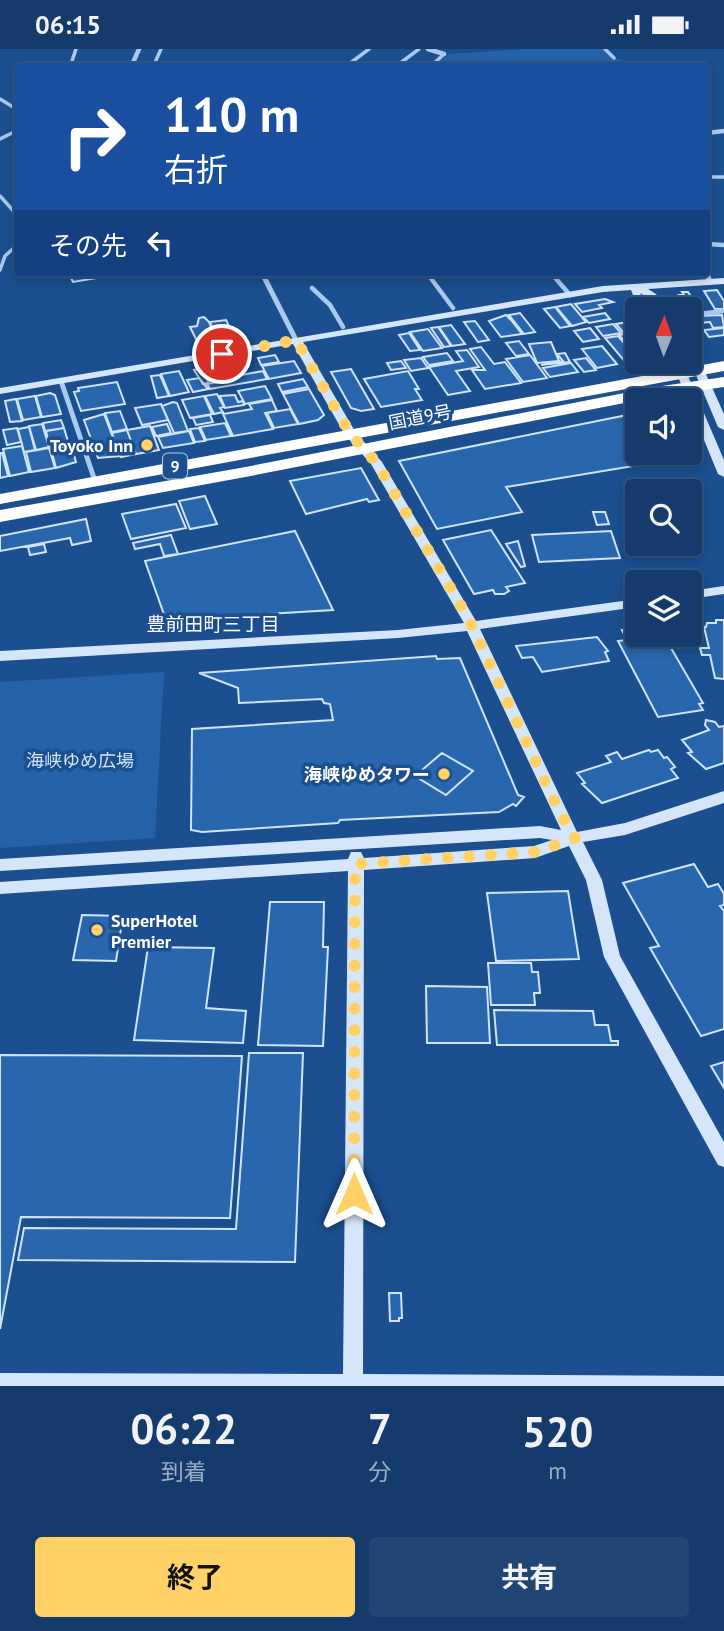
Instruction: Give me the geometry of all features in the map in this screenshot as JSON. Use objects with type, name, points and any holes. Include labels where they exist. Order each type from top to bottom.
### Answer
[{"type":"highway","name":"国道9号","points":[[703,376],[724,366]]},
{"type":"highway","name":"国道9号","points":[[0,499],[671,375]]},
{"type":"highway","name":"国道9号","points":[[0,516],[365,449],[674,375]]},
{"type":"highway","name":"国道9号","points":[[696,375],[724,382]]},
{"type":"street","points":[[428,49],[444,54]]},
{"type":"street","points":[[264,277],[296,340],[351,435],[383,474],[472,626],[594,880],[612,957],[724,1159]]},
{"type":"street","points":[[0,391],[570,295],[708,277],[724,281]]},
{"type":"street","points":[[636,286],[638,297]]},
{"type":"street","points":[[636,286],[653,297]]},
{"type":"street","points":[[683,375],[724,474]]},
{"type":"street","points":[[703,376],[724,427]]},
{"type":"street","points":[[61,381],[95,481]]},
{"type":"street","points":[[702,593],[724,590]]},
{"type":"street","points":[[0,656],[366,636],[472,626],[625,605]]},
{"type":"street","points":[[0,887],[535,852],[575,838],[625,829],[724,797]]},
{"type":"street","points":[[0,865],[540,832],[575,838]]},
{"type":"street","points":[[354,1383],[356,843]]},
{"type":"street","points":[[0,1383],[724,1385]]},
{"type":"lane","points":[[350,63],[369,49]]},
{"type":"lane","points":[[400,63],[419,49]]},
{"type":"lane","points":[[605,49],[614,58]]},
{"type":"lane","points":[[434,63],[444,54]]},
{"type":"lane","points":[[0,196],[14,212]]},
{"type":"lane","points":[[0,270],[5,256],[14,248]]},
{"type":"lane","points":[[430,277],[453,308]]},
{"type":"lane","points":[[554,277],[570,295]]},
{"type":"lane","points":[[312,288],[328,303],[343,327]]},
{"type":"lane","points":[[702,313],[724,311]]},
{"type":"green space","points":[[526,49],[605,49],[614,58],[638,63],[437,63],[449,54]]},
{"type":"green space","name":"海峡ゆめ広場","points":[[164,672],[155,838],[0,848],[0,682]]},
{"type":"building","points":[[70,277],[103,277],[73,282]]},
{"type":"building","points":[[717,290],[724,301],[724,309],[715,309],[704,291]]},
{"type":"building","points":[[682,292],[688,292],[691,297],[679,295],[684,295]]},
{"type":"building","points":[[605,299],[613,302],[599,305],[602,308],[582,312],[575,304]]},
{"type":"building","points":[[571,304],[586,322],[572,326],[556,307]]},
{"type":"building","points":[[555,307],[570,326],[560,328],[544,309]]},
{"type":"building","points":[[520,313],[535,332],[524,334],[509,315]]},
{"type":"building","points":[[605,313],[610,319],[589,323],[583,317]]},
{"type":"building","points":[[506,315],[522,334],[501,337],[489,321]]},
{"type":"building","points":[[722,315],[724,327],[713,328],[710,322],[702,323],[702,316]]},
{"type":"building","points":[[204,317],[209,322],[217,345],[200,347],[190,327],[197,326],[199,318]]},
{"type":"building","points":[[226,320],[236,341],[220,344],[210,322]]},
{"type":"building","points":[[475,321],[489,340],[478,342],[464,322]]},
{"type":"building","points":[[625,322],[625,332],[623,332],[616,324]]},
{"type":"building","points":[[613,324],[621,333],[603,336],[596,327]]},
{"type":"building","points":[[451,325],[465,344],[452,346],[439,327]]},
{"type":"building","points":[[438,327],[451,346],[444,347],[431,328]]},
{"type":"building","points":[[590,328],[599,339],[583,342],[574,331]]},
{"type":"building","points":[[724,328],[724,335],[709,337],[704,330]]},
{"type":"building","points":[[428,329],[442,348],[423,351],[410,332]]},
{"type":"building","points":[[409,333],[420,350],[410,351],[399,335]]},
{"type":"building","points":[[618,336],[625,344],[625,362],[605,338]]},
{"type":"building","points":[[519,341],[529,354],[516,356],[506,343]]},
{"type":"building","points":[[551,342],[559,361],[537,363],[529,344]]},
{"type":"building","points":[[602,346],[617,364],[597,368],[582,349]]},
{"type":"building","points":[[481,347],[494,364],[505,362],[521,383],[485,389],[472,370],[485,370],[470,349]]},
{"type":"building","points":[[467,350],[479,367],[456,371],[470,391],[448,395],[429,367],[463,361],[456,351]]},
{"type":"building","points":[[447,353],[453,361],[429,365],[423,357]]},
{"type":"building","points":[[565,353],[570,362],[541,365],[563,361],[557,354]]},
{"type":"building","points":[[275,355],[279,362],[261,365],[258,358]]},
{"type":"building","points":[[530,355],[547,378],[523,382],[506,359]]},
{"type":"building","points":[[421,358],[428,368],[411,371],[404,360]]},
{"type":"building","points":[[586,358],[596,370],[584,372],[574,360]]},
{"type":"building","points":[[294,361],[301,373],[269,379],[262,366]]},
{"type":"building","points":[[401,361],[406,368],[391,370],[387,363]]},
{"type":"building","points":[[234,362],[238,370],[225,372],[221,365]]},
{"type":"building","points":[[571,363],[578,372],[550,377],[543,368]]},
{"type":"building","points":[[202,368],[209,383],[203,384],[194,370]]},
{"type":"building","points":[[351,369],[374,409],[361,411],[351,408],[331,372]]},
{"type":"building","points":[[179,371],[189,392],[170,396],[161,374]]},
{"type":"building","points":[[263,371],[267,379],[210,389],[207,384],[229,380],[225,374],[240,372],[241,375]]},
{"type":"building","points":[[408,371],[422,400],[381,407],[364,379]]},
{"type":"building","points":[[160,375],[169,396],[157,398],[151,376]]},
{"type":"building","points":[[199,378],[208,389],[193,392],[187,380]]},
{"type":"building","points":[[303,379],[308,387],[282,392],[278,384]]},
{"type":"building","points":[[117,382],[125,404],[81,411],[74,392],[79,391],[78,388]]},
{"type":"building","points":[[265,386],[272,399],[245,404],[238,391]]},
{"type":"building","points":[[309,389],[324,415],[318,420],[299,424],[283,394]]},
{"type":"building","points":[[50,393],[55,395],[61,414],[42,417],[36,396]]},
{"type":"building","points":[[217,394],[224,407],[220,408],[223,412],[214,414],[205,396]]},
{"type":"building","points":[[235,395],[238,402],[243,401],[244,405],[225,408],[220,396]]},
{"type":"building","points":[[35,396],[41,417],[23,420],[17,399]]},
{"type":"building","points":[[204,396],[212,414],[190,418],[182,400]]},
{"type":"building","points":[[16,399],[22,421],[10,422],[5,401]]},
{"type":"building","points":[[272,400],[277,411],[265,413],[273,429],[233,436],[223,414],[252,409],[249,404]]},
{"type":"building","points":[[177,403],[188,431],[174,433],[162,406]]},
{"type":"building","points":[[161,404],[168,420],[142,425],[135,408]]},
{"type":"building","points":[[290,409],[298,424],[274,428],[267,413]]},
{"type":"building","points":[[120,411],[127,429],[112,432],[105,413]]},
{"type":"building","points":[[104,414],[120,456],[98,458],[84,420]]},
{"type":"building","points":[[210,415],[213,422],[196,425],[193,418]]},
{"type":"building","points":[[625,415],[625,465],[639,465],[506,487],[522,512],[437,529],[399,461]]},
{"type":"building","points":[[61,420],[64,428],[45,431],[43,423]]},
{"type":"building","points":[[225,423],[231,436],[206,440],[200,427]]},
{"type":"building","points":[[42,424],[49,447],[36,450],[29,426]]},
{"type":"building","points":[[167,424],[171,433],[156,436],[152,427]]},
{"type":"building","points":[[150,426],[159,450],[136,454],[127,430]]},
{"type":"building","points":[[29,427],[35,450],[24,452],[18,429]]},
{"type":"building","points":[[17,428],[21,442],[7,445],[3,430]]},
{"type":"building","points":[[64,428],[69,445],[50,448],[46,431]]},
{"type":"building","points":[[199,428],[205,441],[195,442],[190,429]]},
{"type":"building","points":[[127,430],[136,454],[121,457],[112,433]]},
{"type":"building","points":[[189,431],[194,443],[163,448],[158,437]]},
{"type":"building","points":[[71,445],[76,462],[56,468],[51,449]]},
{"type":"building","points":[[22,446],[29,472],[10,476],[3,449]]},
{"type":"building","points":[[49,448],[55,468],[31,472],[26,452]]},
{"type":"building","points":[[0,453],[8,476],[0,478]]},
{"type":"building","points":[[361,468],[379,500],[369,502],[367,499],[306,514],[290,481]]},
{"type":"building","points":[[205,496],[217,524],[190,529],[179,501]]},
{"type":"building","points":[[176,504],[186,528],[131,539],[122,514]]},
{"type":"building","points":[[593,512],[605,512],[609,524],[597,525]]},
{"type":"building","points":[[86,519],[91,541],[72,545],[70,538],[0,551],[0,536]]},
{"type":"building","points":[[491,530],[525,583],[506,587],[509,591],[504,594],[495,594],[493,590],[474,594],[443,540]]},
{"type":"building","points":[[295,531],[333,610],[166,620],[145,561]]},
{"type":"building","points":[[611,531],[620,558],[539,562],[532,535]]},
{"type":"building","points":[[171,535],[178,554],[164,556],[160,544],[135,549],[133,543]]},
{"type":"building","points":[[518,541],[525,566],[521,567],[506,544]]},
{"type":"building","points":[[44,544],[46,552],[30,555],[28,547]]},
{"type":"building","points":[[716,620],[724,620],[724,679],[715,678],[710,655],[702,655],[700,648],[709,648],[704,627],[707,623],[716,623]]},
{"type":"building","points":[[597,637],[608,651],[605,652],[609,661],[542,672],[533,657],[522,658],[516,646]]},
{"type":"building","points":[[625,640],[625,647],[677,647],[671,648],[703,703],[699,704],[703,710],[658,717],[618,641]]},
{"type":"building","points":[[436,656],[437,659],[460,658],[518,795],[524,797],[516,806],[513,804],[499,812],[340,820],[338,823],[202,832],[191,830],[192,729],[333,720],[330,704],[324,703],[322,699],[239,703],[238,688],[199,673]]},
{"type":"building","points":[[706,720],[715,722],[719,727],[724,726],[724,763],[706,769],[688,753],[692,752],[682,740],[709,730],[705,725]]},
{"type":"building","points":[[649,750],[658,750],[664,758],[667,757],[675,767],[671,769],[678,778],[602,803],[582,784],[585,783],[577,773],[611,762],[606,756],[617,752],[622,759]]},
{"type":"building","name":"海峡ゆめタワー","points":[[442,753],[473,771],[446,795],[415,776]]},
{"type":"building","points":[[694,864],[708,887],[718,884],[724,894],[724,905],[720,906],[724,911],[724,1029],[701,1036],[650,948],[659,946],[623,883]]},
{"type":"building","points":[[568,891],[579,959],[496,961],[487,893]]},
{"type":"building","points":[[270,902],[324,902],[323,947],[328,947],[323,1046],[258,1045]]},
{"type":"building","points":[[82,915],[123,916],[116,961],[73,960]]},
{"type":"building","points":[[148,947],[214,948],[206,1008],[246,1011],[243,1043],[134,1040]]},
{"type":"building","points":[[488,963],[531,963],[532,972],[538,972],[540,993],[534,993],[535,1005],[491,1005]]},
{"type":"building","points":[[426,986],[487,987],[490,1043],[427,1043]]},
{"type":"building","points":[[494,1010],[593,1011],[595,1025],[608,1025],[611,1041],[618,1041],[618,1045],[497,1045]]},
{"type":"building","points":[[249,1053],[303,1053],[295,1262],[18,1260],[24,1228],[236,1229]]},
{"type":"building","points":[[0,1055],[242,1056],[230,1218],[21,1217],[0,1329]]},
{"type":"building","points":[[724,1062],[724,1088],[711,1066]]},
{"type":"building","points":[[389,1293],[401,1293],[402,1318],[399,1318],[399,1321],[390,1321]]},
{"type":"place","name":"Toyoko Inn","points":[[147,445]]},
{"type":"place","name":"海峡ゆめタワー","points":[[444,774]]},
{"type":"place","name":"SuperHotel Premier","points":[[97,930]]},
{"type":"district","name":"豊前田町三丁目","points":[[213,624]]},
{"type":"route","points":[[222,354],[296,340],[351,435],[376,462],[468,618],[559,811],[575,838],[535,852],[355,864],[354,1194]]}]
